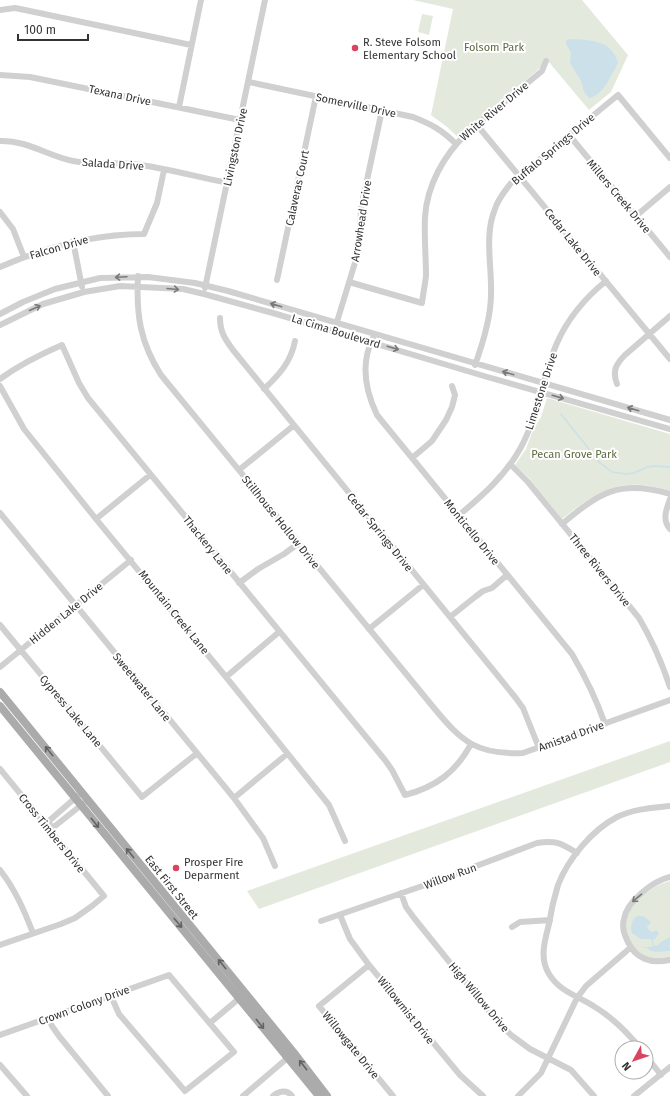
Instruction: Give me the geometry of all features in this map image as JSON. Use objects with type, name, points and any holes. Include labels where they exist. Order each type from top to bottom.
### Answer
[{"type":"main road","name":"East First Street","points":[[0,692],[88,799],[139,870],[159,895],[291,1056],[327,1096]]},
{"type":"main road","name":"East First Street","points":[[0,706],[75,798],[139,870]]},
{"type":"main road","name":"East First Street","points":[[291,1056],[319,1096]]},
{"type":"street","points":[[178,107],[201,0]]},
{"type":"street","name":"Livingston Drive","points":[[204,294],[265,0]]},
{"type":"street","points":[[0,10],[15,8],[191,45]]},
{"type":"street","name":"White River Drive","points":[[349,282],[422,303],[426,278],[425,223],[428,201],[437,173],[444,160],[456,144],[542,71],[546,61]]},
{"type":"street","name":"Texana Drive","points":[[0,75],[30,77],[240,120]]},
{"type":"street","name":"Somerville Drive","points":[[249,82],[413,117],[431,124],[445,133],[456,144]]},
{"type":"street","name":"Buffalo Springs Drive","points":[[472,373],[486,332],[491,295],[490,222],[502,195],[519,176],[618,95],[670,158]]},
{"type":"street","name":"Calaveras Court","points":[[277,280],[316,96]]},
{"type":"street","name":"Arrowhead Drive","points":[[334,331],[357,256],[360,239],[361,208],[382,110]]},
{"type":"street","name":"Cedar Lake Drive","points":[[477,125],[670,359]]},
{"type":"street","name":"Millers Creek Drive","points":[[569,135],[670,258]]},
{"type":"street","name":"Salada Drive","points":[[0,141],[24,143],[54,156],[75,162],[93,164],[128,164],[228,183]]},
{"type":"street","name":"Falcon Drive","points":[[0,268],[73,241],[108,236],[144,234],[156,205],[164,170]]},
{"type":"street","points":[[636,216],[670,187]]},
{"type":"street","points":[[0,212],[12,227],[24,258]]},
{"type":"street","points":[[73,241],[84,292]]},
{"type":"street","name":"La Cima Boulevard","points":[[0,314],[23,302],[55,289],[100,278],[138,276],[195,283],[670,420]]},
{"type":"street","name":"Stillhouse Hollow Drive","points":[[138,276],[137,287],[139,317],[143,338],[150,358],[161,375],[449,726],[459,736],[471,744]]},
{"type":"street","name":"Limestone Drive","points":[[458,516],[491,488],[510,465],[527,435],[542,392],[556,344],[566,325],[588,297],[606,281]]},
{"type":"street","name":"La Cima Boulevard","points":[[0,325],[43,304],[84,292],[120,286],[183,289],[334,331],[472,373],[670,429]]},
{"type":"street","points":[[616,384],[614,375],[620,361],[670,316]]},
{"type":"street","name":"Cedar Springs Drive","points":[[220,318],[220,328],[226,341],[293,426],[507,686],[523,708],[539,748]]},
{"type":"street","name":"Monticello Drive","points":[[375,334],[371,342],[365,368],[365,379],[372,405],[377,415],[572,654],[586,676],[596,698],[604,724]]},
{"type":"street","points":[[264,389],[276,378],[289,361],[295,341]]},
{"type":"street","name":"Thackery Lane","points":[[0,379],[14,368],[32,358],[62,345],[79,383],[88,398],[385,760],[396,776],[405,795],[428,788],[452,771],[471,744]]},
{"type":"street","name":"Mountain Creek Lane","points":[[0,386],[24,429],[329,805],[345,841]]},
{"type":"street","points":[[412,458],[432,441],[446,420],[452,407],[455,395],[452,386]]},
{"type":"street","points":[[239,470],[293,426]]},
{"type":"street","name":"Three Rivers Drive","points":[[510,465],[528,482],[639,618],[661,661],[670,687]]},
{"type":"street","points":[[96,519],[150,475]]},
{"type":"street","points":[[562,524],[586,504],[605,493],[615,490],[626,487],[641,487],[670,494]]},
{"type":"street","points":[[670,499],[665,520],[670,529]]},
{"type":"street","name":"Sweetwater Lane","points":[[0,513],[196,754],[234,798],[263,838],[275,866]]},
{"type":"street","points":[[239,583],[299,543]]},
{"type":"street","name":"Hidden Lake Drive","points":[[0,667],[131,560]]},
{"type":"street","points":[[450,616],[475,596],[492,588],[507,575]]},
{"type":"street","points":[[369,629],[424,585]]},
{"type":"street","name":"Cypress Lake Lane","points":[[0,625],[142,797],[196,754]]},
{"type":"street","points":[[226,677],[279,632]]},
{"type":"street","name":"Amistad Drive","points":[[471,744],[478,748],[492,752],[506,754],[523,753],[670,700]]},
{"type":"street","points":[[234,798],[287,754]]},
{"type":"street","name":"Cross Timbers Drive","points":[[0,769],[104,896],[75,918],[32,933]]},
{"type":"street","points":[[82,792],[50,820],[48,827],[55,826],[88,799]]},
{"type":"street","points":[[633,1040],[620,1025],[594,1006],[568,993],[554,981],[548,973],[544,963],[543,951],[559,885],[565,870],[595,832],[618,816],[652,808],[670,806]]},
{"type":"street","name":"Willow Run","points":[[321,921],[431,884],[537,843],[548,841],[556,842],[577,853]]},
{"type":"street","points":[[0,870],[16,893],[32,933],[0,945]]},
{"type":"street","points":[[670,877],[660,880],[632,902],[627,909],[623,928],[630,948],[643,958],[650,961],[660,962],[670,960]]},
{"type":"street","name":"High Willow Drive","points":[[401,893],[406,907],[414,918],[497,1021],[511,1035],[530,1049],[571,1070],[594,1096]]},
{"type":"street","name":"Willowmist Drive","points":[[340,915],[350,939],[369,966],[460,1075],[483,1096]]},
{"type":"street","points":[[512,927],[520,922],[550,920]]},
{"type":"street","points":[[518,1096],[541,1073],[577,998],[586,986],[630,948]]},
{"type":"street","name":"Willowgate Drive","points":[[369,966],[319,1006],[393,1096]]},
{"type":"street","name":"Crown Colony Drive","points":[[0,1035],[169,975],[210,1023]]},
{"type":"street","points":[[111,996],[119,1014],[185,1091],[234,1052],[210,1023],[242,996]]},
{"type":"street","points":[[48,1018],[59,1036],[108,1096]]},
{"type":"street","points":[[243,1096],[291,1056]]},
{"type":"street","points":[[0,1064],[26,1096]]},
{"type":"street","points":[[654,1066],[661,1075]]},
{"type":"street","points":[[634,1096],[670,1067]]},
{"type":"street","points":[[273,1096],[276,1093],[283,1091],[290,1093],[292,1096]]},
{"type":"green space","name":"Folsom Park","points":[[413,0],[582,0],[628,55],[611,92],[589,110],[548,61],[459,138],[431,115],[453,9]]},
{"type":"green space","points":[[422,14],[433,16],[429,35],[418,32]]},
{"type":"green space","name":"Pecan Grove Park","points":[[547,398],[670,434],[670,491],[638,485],[624,485],[612,488],[588,500],[562,519],[529,478],[515,465],[526,449],[533,430],[541,417]]},
{"type":"green space","points":[[670,741],[670,762],[259,909],[247,891]]},
{"type":"green space","points":[[670,881],[670,959],[661,961],[653,960],[639,953],[630,941],[627,934],[627,918],[638,900],[650,890]]},
{"type":"water","points":[[568,39],[599,42],[610,49],[615,55],[618,63],[603,89],[594,96],[589,98],[584,92],[581,81],[570,63],[571,53],[566,44]]},
{"type":"water","points":[[643,916],[651,922],[647,927],[650,931],[654,932],[656,930],[659,933],[655,939],[641,939],[632,933],[631,927],[634,918]]},
{"type":"water","points":[[670,937],[670,951],[654,952],[647,948],[642,948],[658,945]]},
{"type":"waterway","points":[[561,414],[600,463],[612,472],[627,474],[634,473],[647,467],[670,467]]},
{"type":"waterway","points":[[652,938],[653,945]]},
{"type":"place","name":"R. Steve Folsom Elementary School","points":[[355,48]]},
{"type":"place","name":"Prosper Fire Deparment","points":[[176,868]]}]
